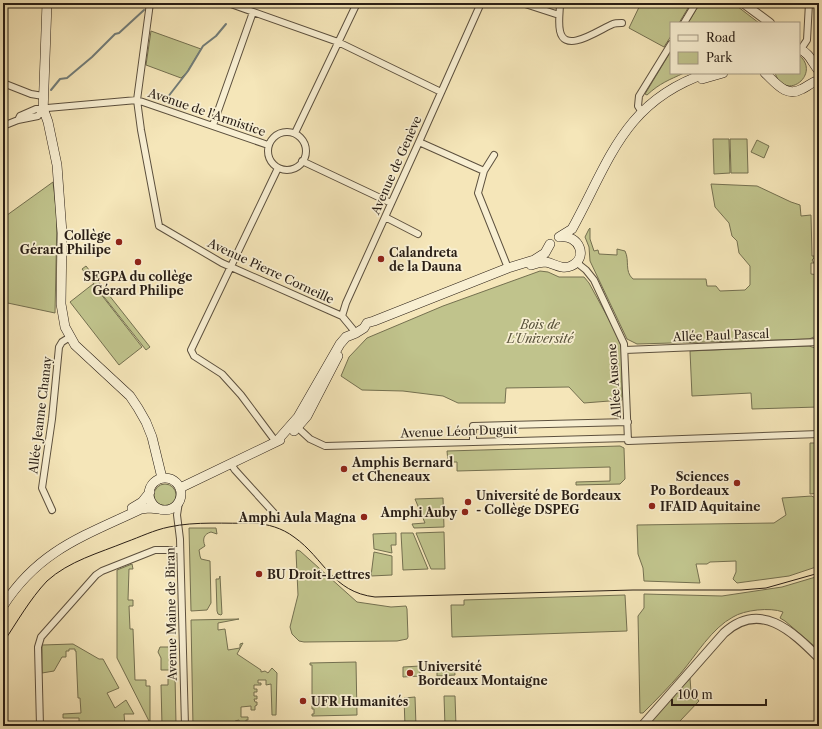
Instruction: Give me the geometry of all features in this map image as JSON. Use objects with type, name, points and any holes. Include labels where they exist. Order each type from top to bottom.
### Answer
[{"type":"main road","points":[[47,3],[43,108],[57,165],[62,233],[62,315],[65,327],[70,337],[82,353],[130,396],[138,408],[152,437],[162,478]]},
{"type":"main road","points":[[800,49],[806,52],[819,71]]},
{"type":"main road","points":[[807,86],[814,75],[813,63]]},
{"type":"main road","points":[[180,488],[288,436],[307,416],[338,354],[368,323],[545,253],[553,241],[572,229],[615,146],[626,130],[642,112],[668,92],[687,81],[704,74]]},
{"type":"main road","points":[[276,442],[298,417],[340,344],[346,337],[436,300],[516,270],[543,262],[560,267],[569,267],[576,262],[580,254],[577,236],[579,227],[619,148],[637,124],[653,108],[680,89],[700,80],[720,74]]},
{"type":"main road","points":[[769,75],[780,89],[786,91],[797,91],[819,80]]},
{"type":"main road","points":[[560,236],[571,237],[578,244]]},
{"type":"main road","points":[[550,244],[550,258],[556,265]]},
{"type":"main road","points":[[3,599],[20,577],[45,554],[85,530],[138,505],[150,492],[154,483],[162,478],[170,479],[175,481],[180,488],[182,493],[179,502],[172,509],[141,509],[62,547],[36,566],[14,590],[3,606]]},
{"type":"main road","points":[[150,492],[151,502],[159,509]]},
{"type":"street","name":"Avenue Pierre Corneille","points":[[150,3],[137,100],[141,130],[159,226],[222,263],[342,316]]},
{"type":"street","points":[[228,3],[338,42],[441,92]]},
{"type":"street","points":[[294,133],[357,3]]},
{"type":"street","name":"Avenue de Genève","points":[[342,316],[346,303],[481,3]]},
{"type":"street","points":[[522,3],[559,15]]},
{"type":"street","points":[[560,3],[560,32],[564,39],[568,41],[577,41],[614,23],[622,23]]},
{"type":"street","points":[[685,22],[696,3]]},
{"type":"street","points":[[744,3],[769,22]]},
{"type":"street","points":[[800,49],[807,40],[809,3]]},
{"type":"street","points":[[214,125],[253,12]]},
{"type":"street","points":[[642,112],[638,106],[639,96],[670,46]]},
{"type":"street","points":[[3,84],[31,94],[43,96]]},
{"type":"street","name":"Avenue de l'Armistice","points":[[43,108],[137,100],[214,125],[268,145]]},
{"type":"street","points":[[3,126],[18,120],[38,116],[43,108]]},
{"type":"street","points":[[288,132],[294,133],[302,140],[305,146],[305,156],[302,162],[292,169],[278,168],[269,158],[268,145],[272,138],[277,134],[288,132]]},
{"type":"street","points":[[419,142],[484,171]]},
{"type":"street","points":[[494,155],[484,171],[478,193],[508,268]]},
{"type":"street","points":[[302,162],[391,203]]},
{"type":"street","points":[[276,442],[222,374],[194,356],[191,350],[278,168]]},
{"type":"street","points":[[385,218],[418,234]]},
{"type":"street","name":"Allée Ausone","points":[[576,262],[586,270],[594,280],[620,333],[625,350],[628,439]]},
{"type":"street","points":[[342,316],[344,320],[360,331]]},
{"type":"street","name":"Allée Jeanne Chanay","points":[[52,510],[42,488],[52,422],[59,347],[62,342],[70,337]]},
{"type":"street","name":"Allée Paul Pascal","points":[[625,350],[819,342]]},
{"type":"street","points":[[473,442],[473,426],[628,422]]},
{"type":"street","name":"Avenue Léon Duguit","points":[[297,427],[310,439],[325,446],[819,434]]},
{"type":"street","points":[[231,464],[274,513]]},
{"type":"street","name":"Avenue Maine de Biran","points":[[179,502],[177,515],[180,539],[185,726]]},
{"type":"street","points":[[40,726],[38,647],[41,637],[102,571],[155,550],[180,550]]},
{"type":"street","points":[[642,726],[724,633],[740,622],[759,619],[776,622],[798,638],[819,658]]},
{"type":"green space","points":[[641,3],[691,3],[680,22],[670,22],[670,38],[664,47],[629,28]]},
{"type":"green space","points":[[700,3],[733,3],[758,22],[689,22]]},
{"type":"green space","points":[[151,31],[201,49],[187,72],[181,78],[146,65]]},
{"type":"green space","points":[[670,53],[670,74],[682,74],[660,85],[647,95],[645,94]]},
{"type":"green space","points":[[800,56],[805,62],[806,70],[804,77],[793,85],[786,86],[780,82],[776,74],[800,74]]},
{"type":"green space","points":[[713,139],[729,139],[730,173],[714,174]]},
{"type":"green space","points":[[730,139],[747,139],[748,173],[731,173]]},
{"type":"green space","points":[[757,140],[769,146],[764,158],[751,152]]},
{"type":"green space","points":[[53,182],[57,217],[55,313],[3,302],[3,218]]},
{"type":"green space","points":[[711,184],[757,186],[800,205],[801,216],[811,215],[812,256],[814,256],[812,260],[814,263],[811,263],[811,274],[819,275],[817,293],[819,331],[814,337],[809,339],[637,344],[627,339],[590,261],[589,247],[585,237],[589,229],[590,228],[590,239],[594,251],[598,250],[599,254],[617,255],[617,249],[625,251],[629,273],[633,279],[706,279],[707,286],[716,286],[720,291],[745,290],[750,285],[750,266],[739,253],[737,241],[732,236],[729,223],[715,207]]},
{"type":"green space","points":[[86,266],[150,347],[146,350],[82,269]]},
{"type":"green space","name":"Bois de L'Université","points":[[540,271],[548,272],[559,277],[584,277],[589,283],[619,338],[622,351],[622,400],[584,403],[569,387],[506,388],[505,403],[458,403],[443,396],[403,391],[362,390],[341,376],[349,357],[367,338],[443,306]]},
{"type":"green space","points":[[93,284],[142,347],[119,365],[70,302]]},
{"type":"green space","points":[[809,346],[815,348],[819,353],[818,407],[752,409],[751,393],[692,396],[690,351]]},
{"type":"green space","points":[[810,443],[819,443],[819,493],[810,494]]},
{"type":"green space","points":[[620,446],[624,448],[625,479],[620,484],[576,485],[576,482],[610,481],[610,467],[457,471],[457,462],[448,462],[447,451]]},
{"type":"green space","points":[[165,484],[173,487],[176,495],[173,503],[165,506],[157,503],[154,495],[157,487]]},
{"type":"green space","points":[[819,496],[819,566],[789,576],[737,583],[733,579],[736,572],[736,561],[710,562],[707,564],[696,564],[700,583],[644,581],[643,568],[638,554],[637,525],[774,523],[786,515],[782,498]]},
{"type":"green space","points":[[443,498],[444,527],[414,528],[412,524],[425,523],[415,499]]},
{"type":"green space","points":[[189,528],[216,528],[217,534],[211,532],[205,535],[205,546],[199,550],[201,559],[210,561],[211,603],[207,610],[191,611]]},
{"type":"green space","points":[[444,532],[445,569],[431,569],[416,533]]},
{"type":"green space","points":[[396,533],[396,545],[391,545],[392,553],[374,549],[373,534]]},
{"type":"green space","points":[[401,533],[413,533],[428,569],[403,570]]},
{"type":"green space","points":[[297,550],[300,551],[357,602],[391,607],[406,606],[407,639],[397,641],[299,641],[292,634],[290,627],[298,595]]},
{"type":"green space","points":[[374,552],[392,556],[392,575],[371,576]]},
{"type":"green space","points":[[132,564],[133,569],[129,569],[128,600],[133,600],[133,606],[129,606],[130,629],[133,629],[135,680],[146,680],[146,686],[150,686],[150,723],[117,658],[117,570]]},
{"type":"green space","points":[[220,576],[221,615],[218,614],[217,611],[216,579],[219,579]]},
{"type":"green space","points":[[819,576],[819,650],[780,618],[783,612],[778,610],[764,610],[750,611],[738,615],[725,622],[711,635],[672,683],[643,713],[640,713],[638,616],[644,608],[644,594],[722,596],[782,587]]},
{"type":"green space","points":[[625,595],[627,631],[452,637],[451,605],[464,605],[464,600]]},
{"type":"green space","points":[[239,619],[218,623],[218,630],[225,629],[228,650],[240,648],[240,644],[243,643],[237,654],[261,670],[261,672],[265,671],[268,673],[272,668],[277,673],[276,715],[272,715],[271,684],[266,685],[266,680],[258,680],[258,683],[261,683],[261,685],[254,685],[254,689],[257,689],[257,692],[254,692],[254,696],[257,696],[257,699],[254,699],[255,702],[257,702],[255,710],[251,710],[251,706],[241,707],[241,717],[248,717],[246,722],[239,723],[239,720],[235,721],[235,726],[193,726],[191,620]]},
{"type":"green space","points":[[73,644],[99,659],[103,659],[119,688],[107,693],[115,708],[126,700],[134,714],[124,714],[125,726],[79,726],[79,718],[63,718],[63,714],[81,713],[80,698],[78,698],[76,651],[75,649],[69,649],[69,651],[66,651],[66,657],[62,657],[54,671],[42,673],[42,645]]},
{"type":"green space","points":[[160,647],[174,647],[175,670],[161,670],[161,658],[158,652]]},
{"type":"green space","points":[[356,662],[357,715],[312,716],[312,714],[314,714],[314,709],[312,709],[312,665],[310,665],[310,663]]},
{"type":"green space","points":[[454,665],[455,675],[437,676],[437,666]]},
{"type":"green space","points":[[420,666],[420,676],[403,677],[403,667]]},
{"type":"green space","points":[[168,675],[175,675],[176,724],[162,725],[161,685],[168,685]]},
{"type":"green space","points":[[690,678],[691,692],[699,701],[680,721],[683,726],[645,726]]},
{"type":"green space","points":[[444,696],[455,696],[456,726],[445,726]]},
{"type":"green space","points":[[415,697],[416,726],[405,726],[404,698]]},
{"type":"waterway","points":[[51,90],[60,79],[67,78],[92,57],[115,34],[119,33],[144,10]]},
{"type":"waterway","points":[[164,102],[188,71],[203,46],[216,36],[226,24]]},
{"type":"tram line","points":[[3,643],[35,595],[47,581],[65,568],[85,558],[152,532],[169,527],[190,524],[253,523],[269,525],[280,529],[304,545],[338,581],[360,594],[375,597],[633,590],[741,590],[766,588],[819,573]]},
{"type":"place","name":"Collège Gérard Philipe","points":[[119,242]]},
{"type":"place","name":"Calandreta de la Dauna","points":[[381,259]]},
{"type":"place","name":"SEGPA du collège Gérard Philipe","points":[[138,262]]},
{"type":"place","name":"Amphis Bernard et Cheneaux","points":[[344,469]]},
{"type":"place","name":"Sciences Po Bordeaux","points":[[737,483]]},
{"type":"place","name":"Université de Bordeaux - Collège DSPEG","points":[[468,502]]},
{"type":"place","name":"IFAID Aquitaine","points":[[652,506]]},
{"type":"place","name":"Amphi Auby","points":[[465,512]]},
{"type":"place","name":"Amphi Aula Magna","points":[[364,517]]},
{"type":"place","name":"BU Droit-Lettres","points":[[259,574]]},
{"type":"place","name":"Université Bordeaux Montaigne","points":[[410,673]]},
{"type":"place","name":"UFR Humanités","points":[[303,701]]}]
